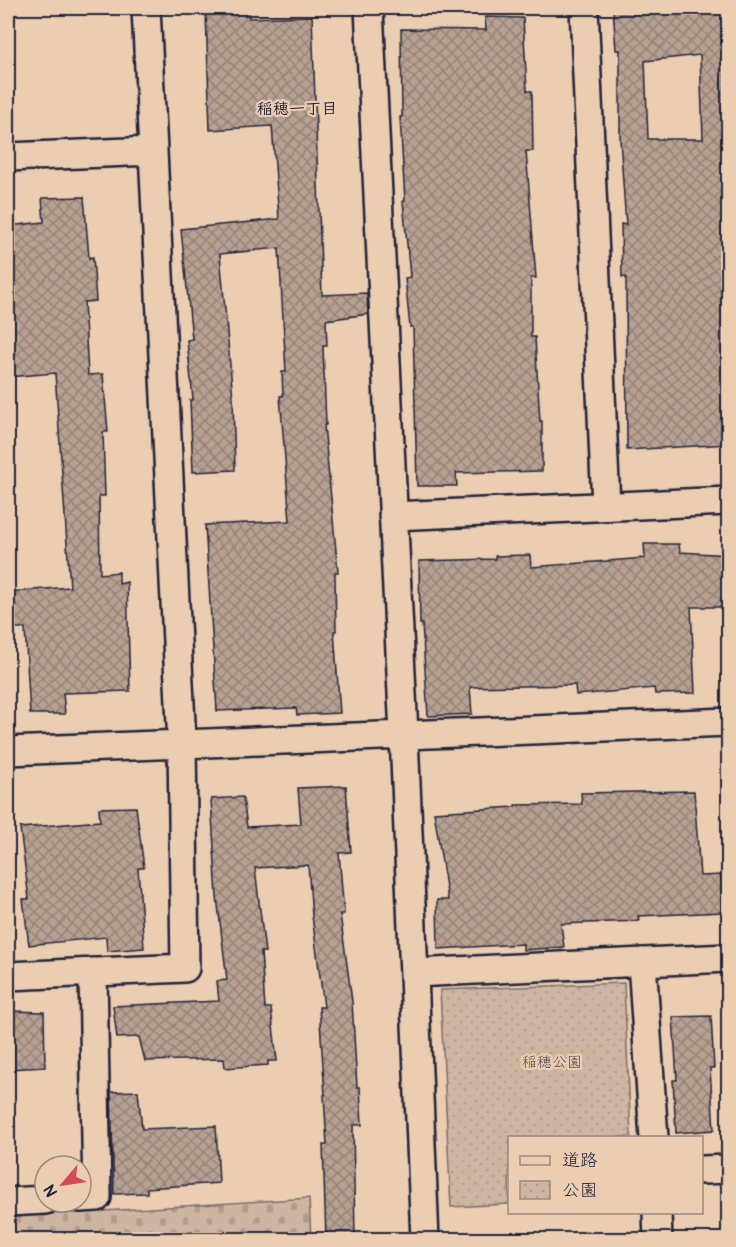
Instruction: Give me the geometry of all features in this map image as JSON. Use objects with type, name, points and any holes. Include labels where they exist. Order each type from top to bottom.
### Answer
[{"type":"street","points":[[8,976],[185,968],[182,744],[146,8]]},
{"type":"street","points":[[369,8],[404,735],[425,1239]]},
{"type":"street","points":[[584,8],[606,506]]},
{"type":"street","points":[[8,157],[153,151]]},
{"type":"street","points":[[393,516],[729,501]]},
{"type":"street","points":[[8,751],[729,722]]},
{"type":"street","points":[[414,973],[729,958]]},
{"type":"street","points":[[642,962],[654,1136]]},
{"type":"street","points":[[93,972],[97,1197],[93,1197]]},
{"type":"street","points":[[703,1170],[729,1169]]},
{"type":"street","points":[[8,1202],[33,1201]]},
{"type":"street","points":[[657,1214],[658,1239]]},
{"type":"green space","name":"稲穂公園","points":[[624,983],[631,1136],[508,1136],[508,1204],[451,1207],[440,990]]},
{"type":"green space","points":[[309,1198],[311,1239],[8,1239],[8,1217],[93,1214],[93,1212]]},
{"type":"building","points":[[613,8],[729,8],[729,444],[627,450],[626,277],[622,277],[621,224],[626,225],[620,139],[620,50],[616,50]],"holes":[[[700,55],[703,139],[648,139],[645,61]]]},
{"type":"building","points":[[249,12],[249,18],[312,16],[322,295],[367,293],[368,314],[326,320],[327,346],[323,346],[326,425],[324,425],[338,572],[335,572],[336,631],[334,631],[340,713],[297,715],[296,708],[217,711],[205,525],[290,521],[280,396],[283,396],[282,372],[286,372],[279,248],[220,254],[233,398],[235,470],[193,472],[190,400],[193,400],[187,340],[192,339],[181,229],[279,219],[272,126],[210,130],[206,13]]},
{"type":"building","points":[[485,17],[523,18],[527,91],[532,91],[533,151],[526,151],[536,278],[531,278],[531,337],[535,337],[540,421],[542,421],[542,471],[456,473],[457,486],[417,486],[413,327],[410,327],[405,278],[410,277],[403,201],[405,201],[400,117],[402,117],[401,29],[486,30]]},
{"type":"building","points":[[84,197],[89,258],[93,257],[96,301],[84,302],[88,375],[103,374],[108,432],[103,432],[105,496],[99,496],[100,574],[119,572],[119,584],[127,582],[130,691],[63,693],[65,714],[30,714],[25,628],[8,628],[8,592],[70,587],[55,373],[8,377],[8,226],[44,222],[42,198]]},
{"type":"building","points":[[644,544],[679,544],[680,552],[729,555],[729,607],[691,607],[695,693],[655,694],[654,688],[576,695],[575,685],[470,687],[472,714],[428,716],[422,624],[420,624],[419,561],[495,559],[495,556],[530,555],[531,567],[645,558]]},
{"type":"building","points":[[346,786],[351,852],[339,853],[344,914],[340,914],[352,1001],[357,1087],[360,1087],[362,1125],[353,1125],[355,1239],[326,1239],[323,1145],[327,1145],[319,1007],[324,1007],[308,865],[255,868],[265,952],[261,952],[265,1008],[271,1008],[277,1061],[268,1061],[268,1065],[225,1068],[224,1059],[145,1061],[139,1037],[117,1038],[113,1006],[219,1001],[217,981],[227,980],[217,897],[211,799],[243,797],[247,827],[301,824],[298,788]]},
{"type":"building","points":[[694,791],[700,876],[721,875],[723,912],[638,916],[639,921],[561,924],[564,947],[523,950],[523,944],[438,949],[437,900],[448,900],[434,812],[515,807],[515,805],[582,804],[581,793]]},
{"type":"building","points":[[136,807],[144,868],[138,868],[144,948],[107,951],[106,937],[29,945],[23,899],[29,899],[20,828],[100,821],[99,808]]},
{"type":"building","points":[[8,1011],[44,1012],[45,1067],[8,1069]]},
{"type":"building","points":[[711,1016],[714,1068],[710,1068],[714,1130],[676,1133],[673,1080],[677,1080],[673,1017]]},
{"type":"building","points":[[138,1091],[142,1129],[216,1126],[219,1183],[147,1188],[147,1193],[114,1194],[111,1092]]},
{"type":"district","name":"稲穂一丁目","points":[[297,108]]}]
